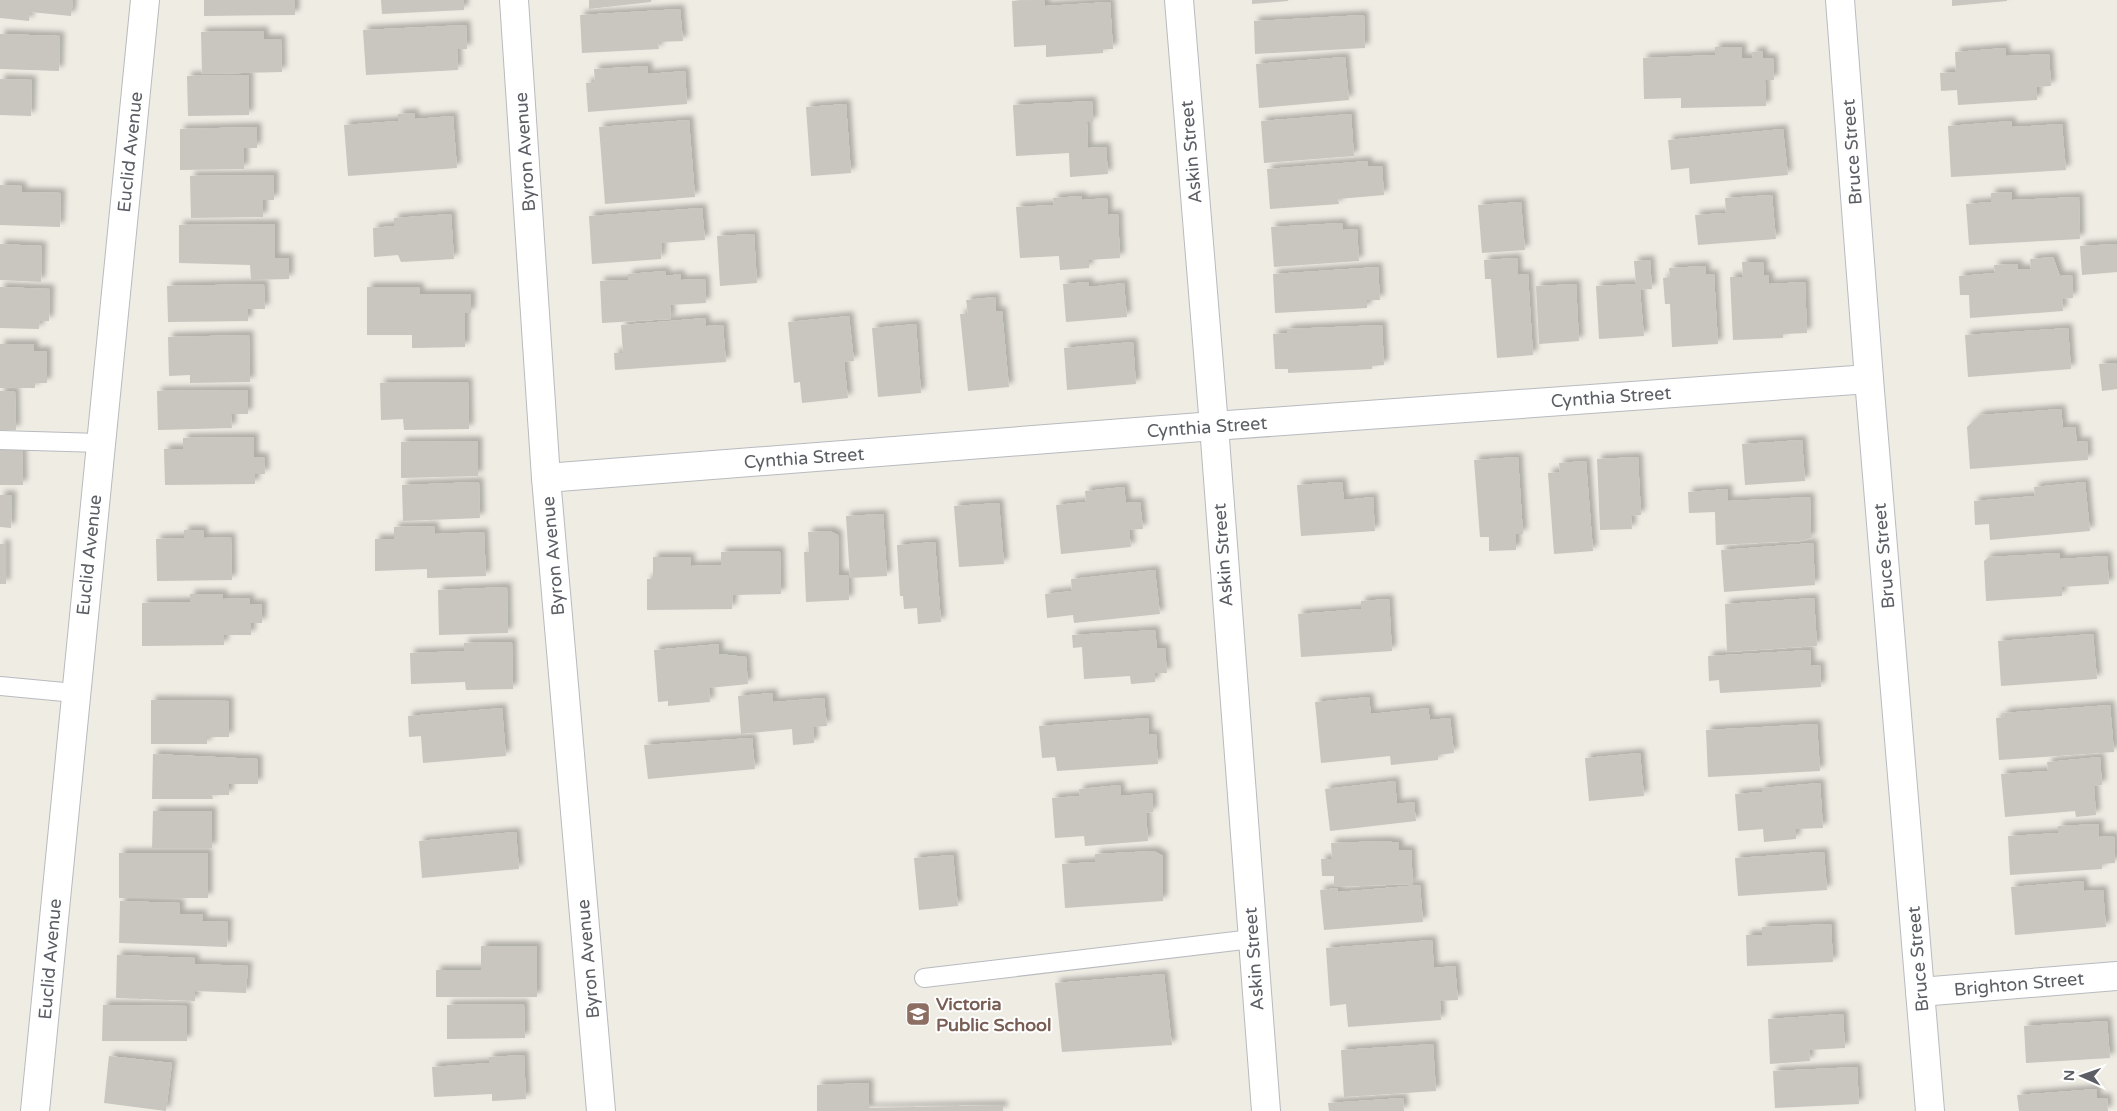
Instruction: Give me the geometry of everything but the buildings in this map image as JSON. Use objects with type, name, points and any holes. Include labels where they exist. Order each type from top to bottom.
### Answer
[{"type":"street","name":"Euclid Avenue","points":[[36,1111],[75,693],[145,0]]},
{"type":"street","name":"Byron Avenue","points":[[514,0],[546,478],[601,1111]]},
{"type":"street","name":"Askin Street","points":[[1179,0],[1214,426],[1266,1111]]},
{"type":"street","name":"Bruce Street","points":[[1840,0],[1869,379],[1930,1111]]},
{"type":"street","name":"Cynthia Street","points":[[546,478],[1214,426],[1869,379]]},
{"type":"street","name":"Brighton Street","points":[[1920,992],[2117,976]]},
{"type":"lane","points":[[0,440],[100,443]]},
{"type":"lane","points":[[0,686],[75,693]]},
{"type":"lane","points":[[924,978],[1252,939]]},
{"type":"place","name":"Victoria Public School","points":[[918,1014]]}]
